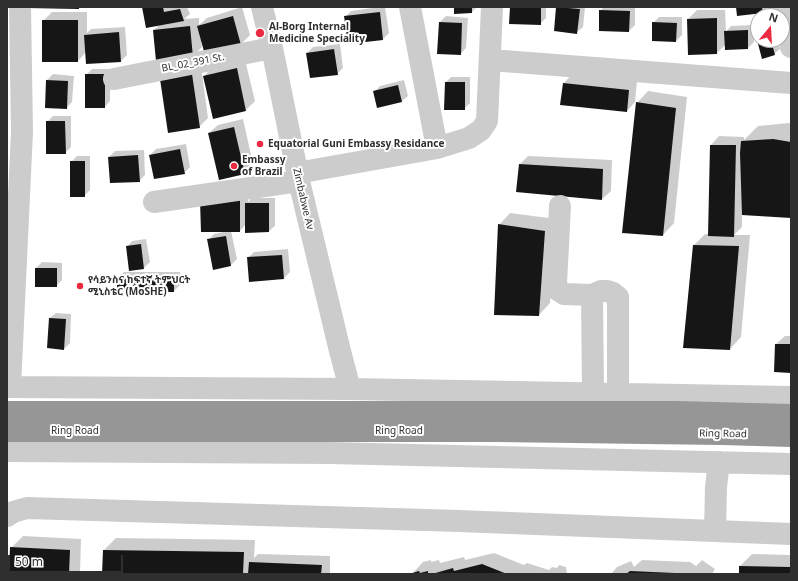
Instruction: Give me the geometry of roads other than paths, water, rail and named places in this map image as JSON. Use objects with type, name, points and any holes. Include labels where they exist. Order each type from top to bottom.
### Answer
[{"type":"highway","name":"Ring Road","points":[[7,412],[676,412],[791,415]]},
{"type":"highway","name":"Ring Road","points":[[7,431],[504,432],[791,436]]},
{"type":"street","points":[[20,7],[22,132],[12,211],[9,387],[350,389],[791,397]]},
{"type":"street","name":"Zimbabwe Av","points":[[262,7],[272,48],[298,177],[350,389]]},
{"type":"street","points":[[410,7],[437,148]]},
{"type":"street","points":[[154,202],[298,177],[437,148],[469,138],[481,130],[487,121],[492,7]]},
{"type":"street","points":[[784,7],[791,47]]},
{"type":"street","name":"BL_02_391 St.","points":[[114,79],[272,48]]},
{"type":"street","points":[[490,60],[791,83]]},
{"type":"street","points":[[560,206],[556,284],[558,290],[564,294],[592,295],[601,291],[607,291],[618,297],[618,394]]},
{"type":"street","points":[[592,295],[593,393]]},
{"type":"street","points":[[7,451],[330,452],[791,464]]},
{"type":"street","points":[[715,531],[716,487],[719,462]]},
{"type":"street","points":[[7,516],[13,512],[27,508],[459,521],[791,534]]},
{"type":"place","name":"Al-Borg Internal Medicine Speciality","points":[[260,33]]},
{"type":"place","name":"Equatorial Guni Embassy Residance","points":[[260,144]]},
{"type":"place","name":"Embassy of Brazil","points":[[234,166]]},
{"type":"place","name":"የሳይንስና ከፍተኛ ትምህርት ሚኒስቴር (MoSHE)","points":[[80,286]]}]
